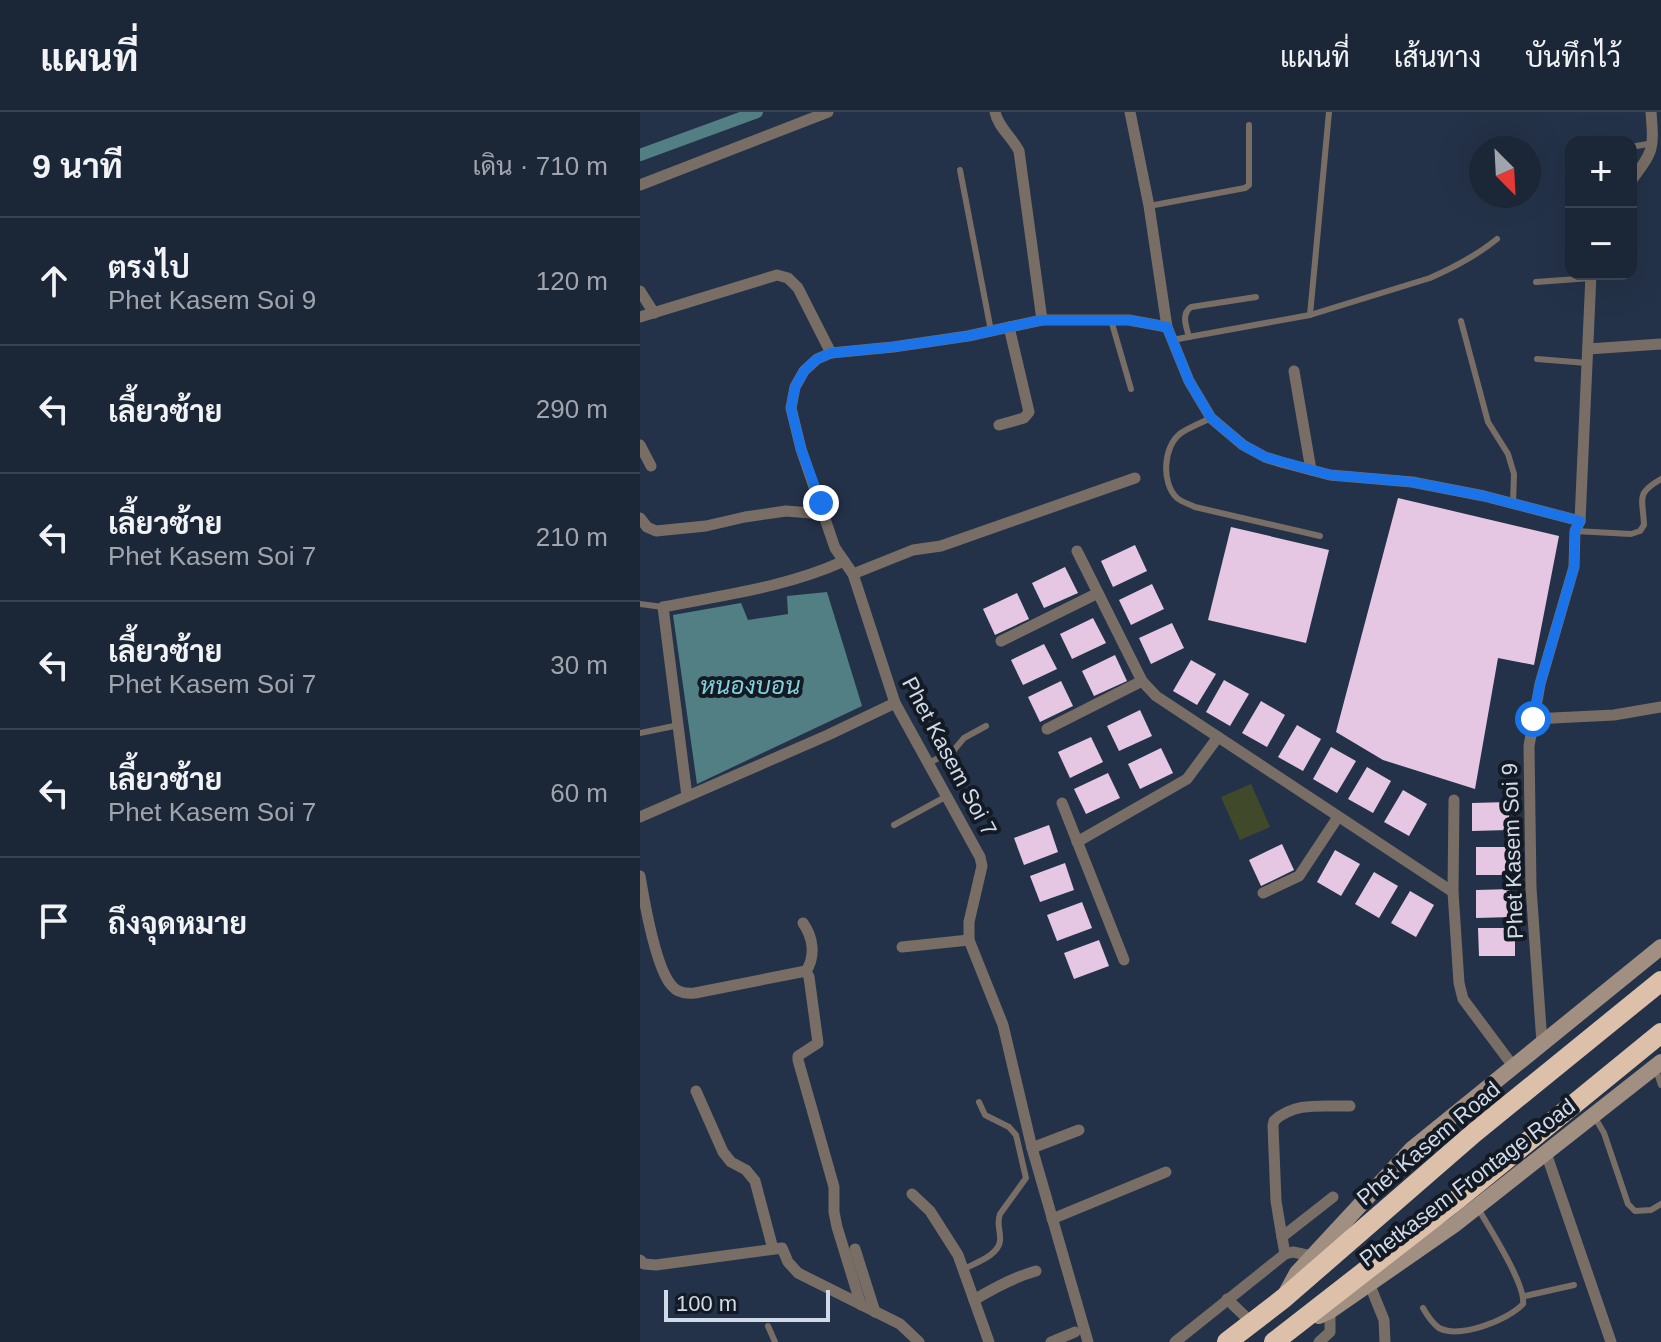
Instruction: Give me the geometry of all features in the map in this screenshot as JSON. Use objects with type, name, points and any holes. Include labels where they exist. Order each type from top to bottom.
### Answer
[{"type":"highway","name":"Phet Kasem Road","points":[[1227,1342],[1284,1298],[1474,1133],[1661,981]]},
{"type":"highway","points":[[1274,1342],[1459,1198],[1661,1033]]},
{"type":"main road","name":"Phetkasem Frontage Road","points":[[1284,1298],[1297,1273],[1412,1149],[1661,947]]},
{"type":"main road","name":"Phetkasem Frontage Road","points":[[1293,1327],[1330,1311],[1454,1225],[1658,1064]]},
{"type":"street","points":[[640,185],[828,112]]},
{"type":"street","points":[[995,112],[1019,151],[1042,320]]},
{"type":"street","points":[[1130,112],[1149,206],[1167,327],[1189,381],[1211,418],[1243,445],[1265,457],[1330,475],[1412,482],[1484,496],[1578,526]]},
{"type":"street","points":[[1637,173],[1651,152],[1651,112]]},
{"type":"street","points":[[640,317],[777,275],[788,278],[798,288],[831,353],[893,347],[1042,320],[1129,320],[1167,327]]},
{"type":"street","name":"Phet Kasem Soi 9","points":[[1542,1043],[1531,888],[1529,746],[1540,684],[1574,567],[1591,280]]},
{"type":"street","points":[[640,291],[654,313]]},
{"type":"street","points":[[999,425],[1024,418],[1029,412],[1009,327]]},
{"type":"street","points":[[1588,349],[1661,344]]},
{"type":"street","name":"Phet Kasem Soi 7","points":[[831,353],[817,359],[804,371],[795,387],[791,408],[801,449],[835,548],[853,574],[895,703],[976,848],[982,866],[969,922],[969,940],[1003,1025],[1032,1148],[1088,1342]]},
{"type":"street","points":[[1294,371],[1311,470]]},
{"type":"street","points":[[640,445],[651,466]]},
{"type":"street","points":[[853,574],[913,550],[941,546],[1135,478]]},
{"type":"street","points":[[640,518],[647,527],[656,531],[706,526],[786,511],[824,514]]},
{"type":"street","points":[[1077,551],[1142,681],[1156,696],[1453,892]]},
{"type":"street","points":[[687,796],[663,607],[779,583],[820,572],[844,561]]},
{"type":"street","points":[[1001,641],[1098,593]]},
{"type":"street","points":[[1047,729],[1142,681]]},
{"type":"street","points":[[640,817],[895,703]]},
{"type":"street","points":[[1533,719],[1661,710]]},
{"type":"street","points":[[1077,842],[1187,779],[1218,737]]},
{"type":"street","points":[[1454,800],[1453,892],[1459,983],[1463,999],[1513,1066]]},
{"type":"street","points":[[1062,803],[1124,960]]},
{"type":"street","points":[[1263,893],[1299,876],[1338,817]]},
{"type":"street","points":[[640,876],[645,908],[662,966],[672,986],[683,993],[806,971],[813,952],[809,932],[803,923]]},
{"type":"street","points":[[902,947],[969,940]]},
{"type":"street","points":[[806,971],[818,1043],[798,1056],[798,1060],[834,1187],[837,1227],[861,1305]]},
{"type":"street","points":[[696,1091],[723,1152],[755,1181],[778,1249],[788,1262],[798,1273],[900,1324],[919,1342]]},
{"type":"street","points":[[1285,1254],[1276,1201],[1274,1121],[1290,1110],[1305,1107],[1350,1106]]},
{"type":"street","points":[[1032,1148],[1079,1130]]},
{"type":"street","points":[[1546,1153],[1611,1342]]},
{"type":"street","points":[[1052,1219],[1166,1172]]},
{"type":"street","points":[[912,1194],[930,1211],[958,1255],[989,1342]]},
{"type":"street","points":[[1282,1237],[1333,1197]]},
{"type":"street","points":[[640,1260],[644,1264],[656,1265],[778,1249]]},
{"type":"street","points":[[855,1249],[875,1312]]},
{"type":"street","points":[[1175,1342],[1285,1254],[1293,1252],[1312,1256]]},
{"type":"street","points":[[974,1300],[998,1285],[1036,1271]]},
{"type":"street","points":[[1369,1283],[1384,1320],[1385,1342]]},
{"type":"street","points":[[1227,1299],[1252,1323]]},
{"type":"street","points":[[1319,1342],[1330,1332],[1330,1311]]},
{"type":"street","points":[[1051,1342],[1075,1332]]},
{"type":"lane","points":[[1310,315],[1329,112]]},
{"type":"lane","points":[[1149,206],[1249,185],[1249,125]]},
{"type":"lane","points":[[1637,146],[1653,143]]},
{"type":"lane","points":[[960,170],[991,331]]},
{"type":"lane","points":[[1171,340],[1310,315],[1430,278],[1449,271],[1497,239]]},
{"type":"lane","points":[[1536,282],[1565,279]]},
{"type":"lane","points":[[1189,337],[1184,316],[1191,307],[1256,297]]},
{"type":"lane","points":[[1111,320],[1131,389]]},
{"type":"lane","points":[[1461,321],[1488,422],[1508,454],[1514,474],[1513,504]]},
{"type":"lane","points":[[1537,359],[1587,363]]},
{"type":"lane","points":[[1211,418],[1179,434],[1168,450],[1170,488],[1178,499],[1195,507],[1320,536]]},
{"type":"lane","points":[[1578,526],[1631,534],[1640,531],[1644,525],[1642,494],[1661,479]]},
{"type":"lane","points":[[640,604],[663,607]]},
{"type":"lane","points":[[640,733],[679,725]]},
{"type":"lane","points":[[929,763],[954,750],[964,738],[986,726]]},
{"type":"lane","points":[[894,825],[947,796]]},
{"type":"lane","points":[[1658,1064],[1661,1085]]},
{"type":"lane","points":[[963,1270],[999,1246],[997,1220],[1026,1178],[1016,1135],[1009,1127],[985,1115],[979,1102]]},
{"type":"lane","points":[[1594,1115],[1604,1133],[1628,1204],[1635,1211],[1643,1212],[1661,1204]]},
{"type":"lane","points":[[1423,1308],[1441,1329],[1461,1331],[1508,1316],[1523,1304],[1525,1296],[1478,1206]]},
{"type":"lane","points":[[1525,1296],[1574,1285]]},
{"type":"lane","points":[[768,1326],[775,1342]]},
{"type":"shaded area","points":[[1251,784],[1270,827],[1240,840],[1221,797]]},
{"type":"water","name":"หนองบอน","points":[[827,592],[862,706],[697,784],[673,615],[741,603],[748,620],[788,614],[787,596]]},
{"type":"building","points":[[1398,498],[1559,536],[1534,665],[1498,658],[1475,789],[1383,760],[1336,732]]},
{"type":"building","points":[[1231,527],[1329,550],[1306,643],[1208,620]]},
{"type":"building","points":[[1135,545],[1147,571],[1113,587],[1101,561]]},
{"type":"building","points":[[1065,567],[1078,593],[1044,608],[1032,583]]},
{"type":"building","points":[[1152,584],[1164,609],[1131,625],[1119,600]]},
{"type":"building","points":[[1017,593],[1029,619],[995,635],[983,609]]},
{"type":"building","points":[[1093,618],[1106,643],[1072,659],[1060,634]]},
{"type":"building","points":[[1172,623],[1184,648],[1151,664],[1139,638]]},
{"type":"building","points":[[1044,644],[1057,669],[1023,685],[1011,660]]},
{"type":"building","points":[[1115,655],[1127,681],[1094,696],[1082,671]]},
{"type":"building","points":[[1191,660],[1216,674],[1197,705],[1173,691]]},
{"type":"building","points":[[1224,680],[1249,694],[1230,726],[1206,712]]},
{"type":"building","points":[[1061,681],[1073,706],[1040,722],[1028,697]]},
{"type":"building","points":[[1261,701],[1285,715],[1267,747],[1242,733]]},
{"type":"building","points":[[1140,710],[1152,736],[1119,751],[1107,726]]},
{"type":"building","points":[[1297,725],[1321,739],[1303,771],[1278,757]]},
{"type":"building","points":[[1091,737],[1103,762],[1070,778],[1058,752]]},
{"type":"building","points":[[1331,747],[1356,761],[1337,793],[1313,779]]},
{"type":"building","points":[[1161,748],[1173,773],[1140,789],[1128,764]]},
{"type":"building","points":[[1367,767],[1391,781],[1373,813],[1348,799]]},
{"type":"building","points":[[1108,773],[1120,798],[1086,814],[1074,789]]},
{"type":"building","points":[[1403,790],[1427,804],[1409,836],[1384,822]]},
{"type":"building","points":[[1509,802],[1509,830],[1472,831],[1472,803]]},
{"type":"building","points":[[1049,825],[1058,852],[1024,865],[1014,838]]},
{"type":"building","points":[[1282,844],[1294,870],[1261,886],[1249,860]]},
{"type":"building","points":[[1476,847],[1513,847],[1513,875],[1476,875]]},
{"type":"building","points":[[1335,850],[1360,864],[1341,896],[1317,882]]},
{"type":"building","points":[[1065,863],[1074,890],[1040,902],[1030,876]]},
{"type":"building","points":[[1374,872],[1398,886],[1379,918],[1355,904]]},
{"type":"building","points":[[1513,889],[1513,917],[1476,918],[1476,890]]},
{"type":"building","points":[[1410,891],[1434,905],[1416,937],[1391,923]]},
{"type":"building","points":[[1082,902],[1092,928],[1057,941],[1047,915]]},
{"type":"building","points":[[1478,928],[1515,928],[1515,956],[1479,956]]},
{"type":"building","points":[[1099,940],[1109,966],[1074,979],[1064,953]]},
{"type":"waterway","points":[[640,155],[757,112]]},
{"type":"route","points":[[821,503],[801,449],[791,408],[795,387],[804,371],[817,359],[831,353],[968,336],[1042,320],[1129,320],[1167,327],[1189,381],[1211,418],[1243,445],[1265,457],[1330,475],[1412,482],[1484,496],[1580,521],[1575,531],[1574,567],[1533,719]]}]
